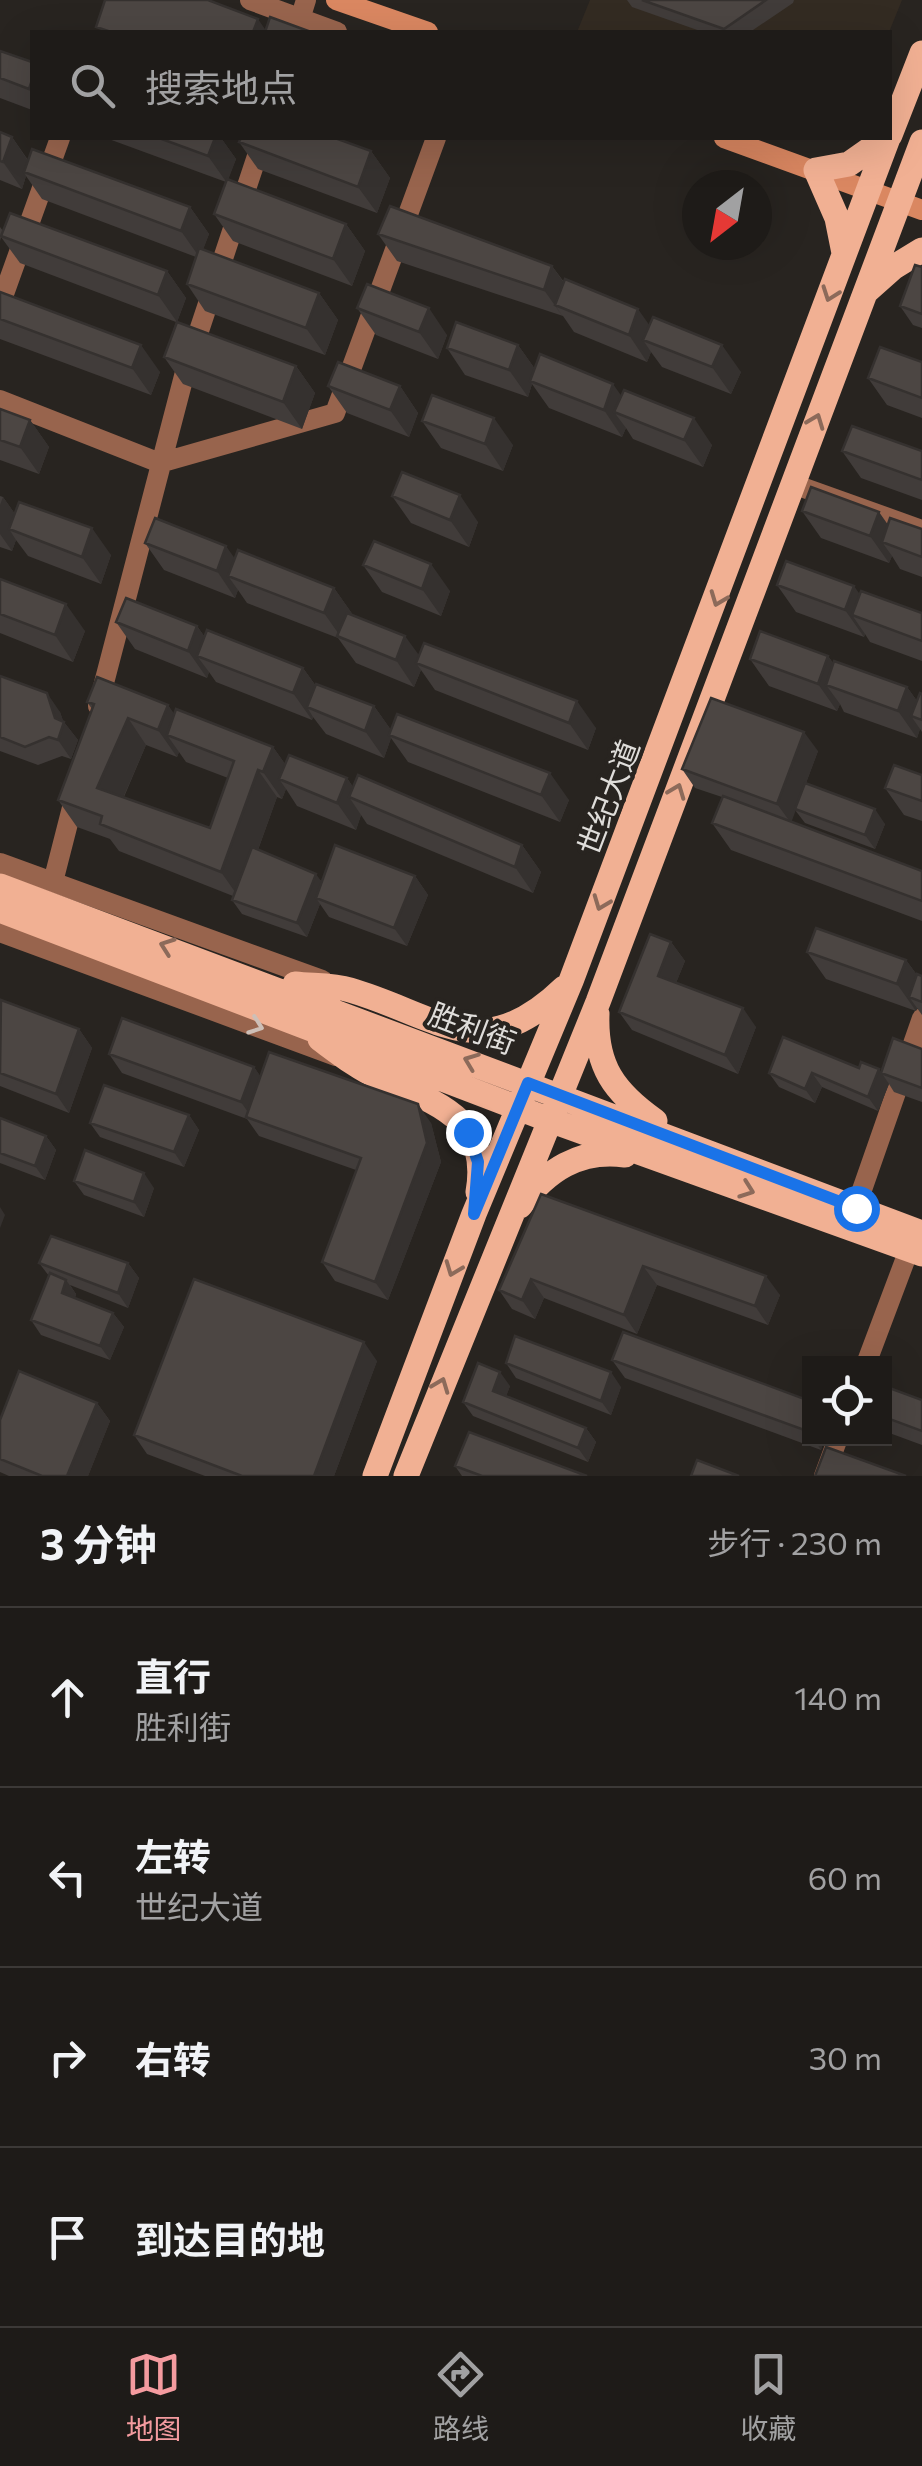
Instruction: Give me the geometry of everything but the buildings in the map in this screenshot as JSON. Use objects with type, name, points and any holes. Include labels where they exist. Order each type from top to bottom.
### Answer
[{"type":"main road","name":"世纪大道","points":[[892,128],[922,53]]},
{"type":"main road","points":[[844,254],[832,202],[816,170],[861,158],[883,140]]},
{"type":"main road","name":"世纪大道","points":[[375,1476],[474,1214],[572,981],[887,140]]},
{"type":"main road","points":[[406,1476],[502,1230],[598,1002],[922,142]]},
{"type":"main road","points":[[864,295],[894,267],[922,250]]},
{"type":"main road","name":"胜利街","points":[[0,886],[259,980],[522,1095],[917,1241]]},
{"type":"main road","name":"胜利街","points":[[0,910],[296,1020],[522,1095]]},
{"type":"main road","points":[[259,980],[347,989],[474,1033],[495,1032],[523,1019],[572,981]]},
{"type":"main road","points":[[598,1002],[600,1060],[615,1088],[694,1158]]},
{"type":"main road","points":[[296,1020],[347,1060],[420,1092],[456,1116],[475,1146],[478,1162],[474,1214]]},
{"type":"main road","points":[[502,1230],[549,1174],[586,1154],[694,1158]]},
{"type":"main road","name":"胜利街","points":[[694,1158],[856,1208],[917,1241]]},
{"type":"street","points":[[250,0],[332,30]]},
{"type":"street","points":[[297,30],[306,0]]},
{"type":"street","points":[[336,0],[363,4],[423,30]]},
{"type":"street","points":[[0,306],[59,140]]},
{"type":"street","points":[[92,730],[160,463],[262,140]]},
{"type":"street","points":[[0,400],[160,463],[335,413],[435,140]]},
{"type":"street","points":[[730,140],[922,210]]},
{"type":"street","points":[[792,484],[922,530]]},
{"type":"street","points":[[53,882],[82,768]]},
{"type":"street","points":[[0,863],[347,989]]},
{"type":"street","points":[[0,933],[347,1060]]},
{"type":"street","points":[[856,1208],[922,1018]]},
{"type":"street","points":[[869,1356],[917,1241]]},
{"type":"street","points":[[824,1476],[835,1446]]},
{"type":"shaded area","points":[[590,0],[902,0],[890,30],[578,30]]},
{"type":"route","points":[[468,1132],[478,1162],[474,1214],[528,1083],[856,1208]]}]
